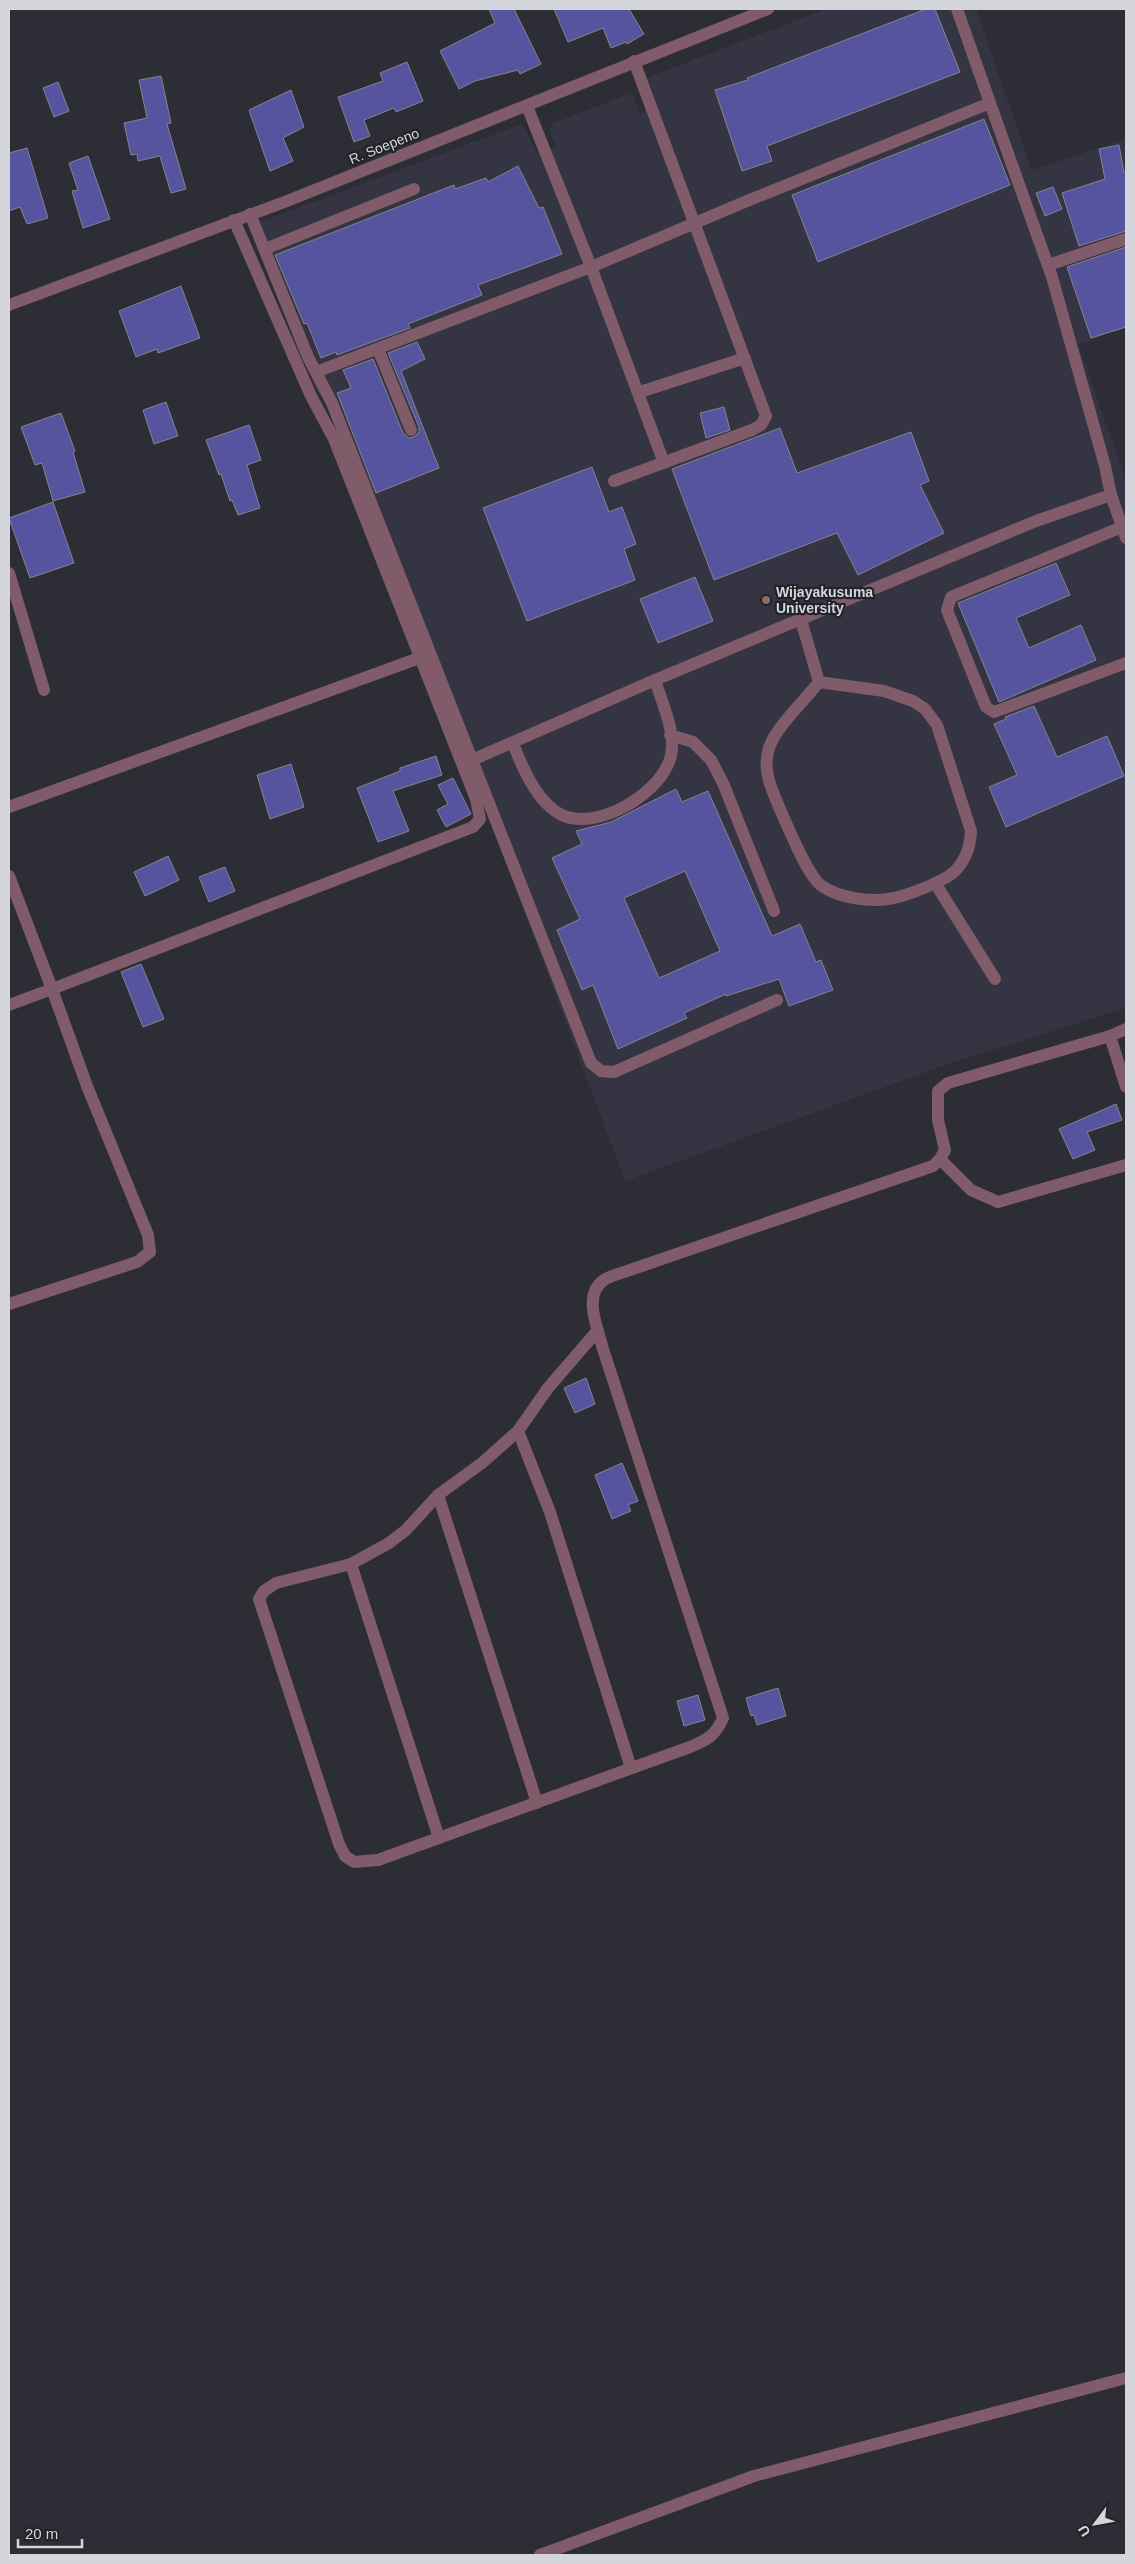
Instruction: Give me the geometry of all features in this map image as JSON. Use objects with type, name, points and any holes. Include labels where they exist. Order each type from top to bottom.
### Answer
[{"type":"street","name":"R. Soepeno","points":[[9,305],[527,106],[634,61],[768,9]]},
{"type":"street","points":[[957,9],[1048,265],[1081,376],[1111,495],[1124,533],[951,598],[947,610],[986,707],[994,712],[1126,663]]},
{"type":"street","points":[[614,481],[762,425],[766,416],[634,61]]},
{"type":"street","points":[[316,372],[591,267],[990,103]]},
{"type":"street","points":[[527,106],[640,392],[664,463]]},
{"type":"street","points":[[265,249],[414,189]]},
{"type":"street","points":[[250,214],[316,372],[332,403],[431,650],[472,760],[591,1063],[601,1072],[614,1072],[777,1000]]},
{"type":"street","points":[[9,1004],[478,823],[481,813],[422,657],[334,439],[311,396],[234,220]]},
{"type":"street","points":[[1048,265],[1126,239]]},
{"type":"street","points":[[378,349],[411,430]]},
{"type":"street","points":[[640,392],[745,358]]},
{"type":"street","points":[[472,760],[513,744],[655,680],[1036,521],[1111,495]]},
{"type":"street","points":[[9,573],[44,690]]},
{"type":"street","points":[[801,620],[820,682]]},
{"type":"street","points":[[9,807],[422,657]]},
{"type":"street","points":[[513,744],[521,764],[546,803],[561,814],[580,820],[596,817],[629,805],[645,795],[670,762],[670,735],[655,680]]},
{"type":"street","points":[[820,682],[884,691],[913,701],[925,710],[938,725],[970,830],[970,848],[956,870],[936,883],[889,899],[842,895],[821,886],[799,852],[769,784],[767,768],[769,748],[782,727],[820,682]]},
{"type":"street","points":[[670,735],[693,742],[711,760],[723,783],[774,911]]},
{"type":"street","points":[[9,876],[88,1086],[148,1235],[150,1252],[137,1262],[9,1304]]},
{"type":"street","points":[[936,883],[995,979]]},
{"type":"street","points":[[598,1330],[548,1388],[518,1431],[482,1463],[438,1495],[406,1530],[389,1543],[352,1564],[276,1583],[264,1590],[258,1599],[338,1844],[345,1856],[354,1862],[378,1860],[440,1838],[705,1741],[717,1732],[723,1718],[598,1330],[593,1309],[595,1290],[604,1280],[933,1166],[945,1150],[937,1104],[938,1091],[948,1084],[1110,1036],[1126,1029]]},
{"type":"street","points":[[1110,1036],[1126,1087]]},
{"type":"street","points":[[940,1159],[971,1190],[998,1202],[1126,1165]]},
{"type":"street","points":[[518,1431],[550,1512],[631,1768]]},
{"type":"street","points":[[438,1495],[537,1803]]},
{"type":"street","points":[[352,1564],[440,1838]]},
{"type":"street","points":[[540,2555],[754,2476],[1126,2378]]},
{"type":"shaded area","name":"Wijayakusuma University","points":[[826,9],[976,9],[1032,170],[1126,139],[1126,328],[1078,344],[1126,481],[1126,1008],[951,1063],[625,1181],[452,720],[328,402],[317,392],[250,226],[522,124],[537,154],[556,146],[549,130],[553,123],[629,94],[633,96],[640,113],[651,109],[657,106],[646,78]]},
{"type":"building","points":[[489,9],[514,9],[541,64],[520,74],[518,70],[475,81],[459,89],[440,51],[495,23]]},
{"type":"building","points":[[554,9],[629,9],[644,34],[627,44],[626,42],[611,48],[603,28],[568,42]]},
{"type":"building","points":[[926,9],[935,9],[960,72],[767,146],[772,161],[742,171],[715,90],[748,80],[747,78]]},
{"type":"building","points":[[407,62],[423,101],[396,112],[394,108],[364,120],[370,136],[354,142],[338,97],[383,81],[380,73]]},
{"type":"building","points":[[161,76],[171,123],[167,124],[186,189],[171,193],[160,156],[138,161],[137,154],[131,155],[124,123],[147,118],[139,80]]},
{"type":"building","points":[[58,82],[69,111],[54,117],[43,88]]},
{"type":"building","points":[[291,90],[304,127],[283,138],[293,161],[270,171],[249,110]]},
{"type":"building","points":[[984,119],[1010,185],[818,262],[792,195]]},
{"type":"building","points":[[1119,145],[1124,173],[1126,172],[1126,231],[1079,246],[1062,193],[1105,179],[1099,149]]},
{"type":"building","points":[[27,148],[48,218],[27,224],[20,207],[9,211],[9,153]]},
{"type":"building","points":[[88,156],[110,219],[83,228],[72,191],[78,190],[69,163]]},
{"type":"building","points":[[518,166],[539,208],[543,207],[562,254],[478,285],[482,295],[408,324],[410,328],[337,355],[336,352],[321,358],[307,323],[304,324],[275,255],[454,185],[455,189],[486,178],[488,182]]},
{"type":"building","points":[[1053,187],[1062,209],[1045,216],[1036,193]]},
{"type":"building","points":[[1126,247],[1126,327],[1091,338],[1067,267]]},
{"type":"building","points":[[181,286],[200,338],[158,353],[157,349],[136,357],[119,311]]},
{"type":"building","points":[[417,342],[425,359],[401,371],[439,468],[376,493],[337,393],[351,388],[343,370],[373,359],[403,433],[409,438],[414,437],[419,432],[419,427],[388,353]]},
{"type":"building","points":[[166,402],[178,436],[154,444],[143,410]]},
{"type":"building","points":[[724,407],[730,430],[706,438],[700,413]]},
{"type":"building","points":[[61,413],[75,451],[73,452],[85,492],[53,501],[42,463],[35,465],[21,427]]},
{"type":"building","points":[[249,425],[261,460],[247,465],[260,508],[238,515],[232,500],[230,501],[221,474],[219,475],[206,440]]},
{"type":"building","points":[[780,428],[797,473],[911,432],[929,481],[920,485],[944,533],[858,575],[837,533],[714,580],[672,469]]},
{"type":"building","points":[[592,467],[609,512],[622,507],[636,544],[624,549],[635,580],[527,621],[483,508]]},
{"type":"building","points":[[53,502],[74,563],[30,578],[9,518]]},
{"type":"building","points":[[1056,563],[1070,595],[1016,618],[1029,648],[1081,625],[1096,660],[999,702],[958,603]]},
{"type":"building","points":[[695,577],[713,621],[658,643],[640,599]]},
{"type":"building","points":[[1034,706],[1057,757],[1107,736],[1124,776],[1006,827],[989,787],[1017,775],[994,724],[1006,719],[1005,717]]},
{"type":"building","points":[[436,756],[442,775],[393,791],[409,831],[378,842],[357,788],[400,771],[400,768]]},
{"type":"building","points":[[291,764],[304,807],[270,819],[257,775]]},
{"type":"building","points":[[453,778],[471,814],[446,827],[437,810],[448,804],[438,785]]},
{"type":"building","points":[[676,789],[682,802],[708,791],[772,936],[800,924],[816,962],[821,960],[833,990],[789,1006],[779,979],[726,996],[726,994],[684,1013],[687,1018],[618,1049],[593,985],[582,990],[557,930],[580,919],[552,858],[582,844],[576,831],[611,822]],"holes":[[[685,871],[720,951],[659,978],[624,898]]]},
{"type":"building","points":[[168,856],[179,880],[145,896],[134,872]]},
{"type":"building","points":[[225,867],[235,891],[209,902],[199,877]]},
{"type":"building","points":[[141,964],[164,1019],[143,1027],[121,972]]},
{"type":"building","points":[[1116,1104],[1122,1120],[1087,1132],[1095,1150],[1073,1159],[1059,1129]]},
{"type":"building","points":[[586,1378],[595,1404],[575,1413],[564,1388]]},
{"type":"building","points":[[622,1463],[638,1501],[628,1505],[631,1511],[612,1519],[595,1475]]},
{"type":"building","points":[[778,1688],[786,1716],[757,1725],[754,1715],[751,1716],[746,1698]]},
{"type":"building","points":[[698,1695],[705,1720],[684,1726],[677,1701]]},
{"type":"place","name":"Wijayakusuma University","points":[[766,600]]}]
